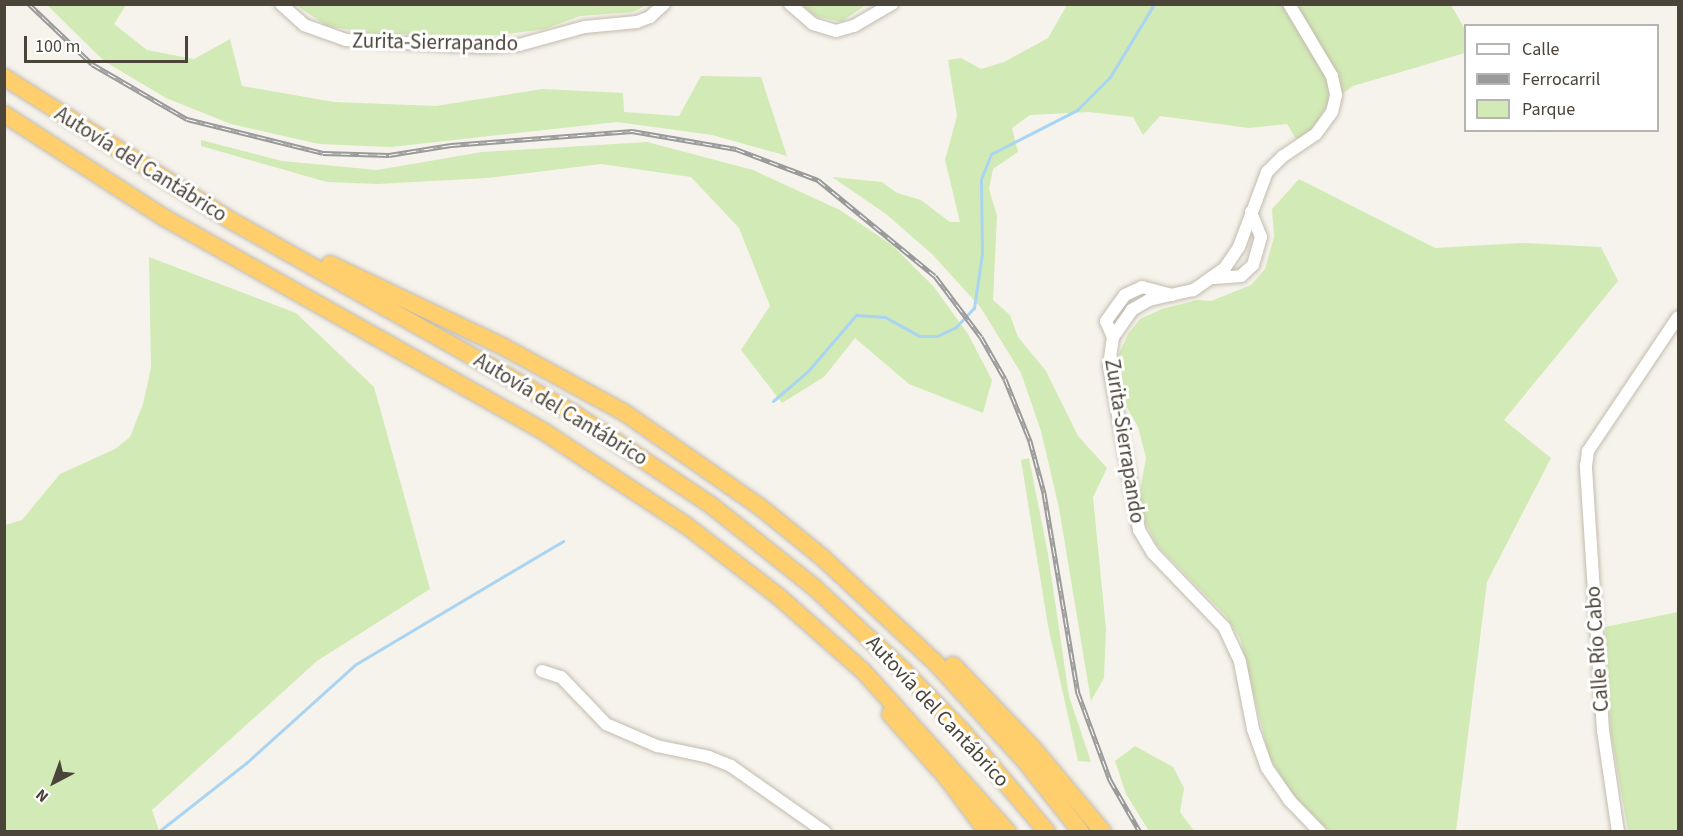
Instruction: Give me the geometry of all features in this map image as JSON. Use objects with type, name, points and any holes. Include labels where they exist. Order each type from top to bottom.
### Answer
[{"type":"highway","name":"Autovía del Cantábrico","points":[[4,77],[113,149],[232,221],[573,413],[711,505],[807,581],[876,644],[962,731],[1047,831]]},
{"type":"highway","name":"Autovía del Cantábrico","points":[[4,114],[165,218],[546,433],[687,526],[761,581],[857,666],[922,732],[1008,831]]},
{"type":"highway","points":[[113,149],[312,255],[504,347],[625,413],[759,502],[881,597],[987,698],[1102,831]]},
{"type":"highway","points":[[683,451],[822,557],[880,609],[980,709],[1081,831]]},
{"type":"highway","points":[[687,526],[780,605],[875,697],[947,778],[987,831]]},
{"type":"street","name":"Zurita-Sierrapando","points":[[280,4],[304,25],[346,40],[483,47],[529,43],[585,27],[637,22],[650,17],[664,4]]},
{"type":"street","points":[[790,4],[813,24],[836,31],[854,26],[892,4]]},
{"type":"street","points":[[1214,278],[1239,247],[1268,172],[1321,129],[1335,101],[1332,76],[1298,25],[1289,4]]},
{"type":"street","points":[[1214,278],[1241,276],[1252,265],[1261,237],[1251,212]]},
{"type":"street","name":"Zurita-Sierrapando","points":[[1214,278],[1173,295],[1142,287],[1125,295],[1106,321],[1113,337],[1109,366],[1139,530],[1153,553],[1224,627],[1240,662],[1263,759],[1289,800],[1320,831]]},
{"type":"street","name":"Calle Río Cabo","points":[[1618,831],[1603,731],[1586,466],[1588,451],[1678,317]]},
{"type":"street","points":[[542,671],[561,677],[606,724],[657,746],[709,757],[730,766],[825,831]]},
{"type":"green space","points":[[47,5],[126,5],[114,24],[147,50],[194,59],[230,39],[242,86],[334,102],[436,106],[542,89],[623,93],[624,112],[679,116],[701,76],[761,77],[787,156],[712,135],[617,122],[391,147],[319,144],[231,124],[166,98],[104,61]]},
{"type":"green space","points":[[296,5],[647,5],[633,12],[580,16],[545,29],[500,35],[374,34],[327,26]]},
{"type":"green space","points":[[802,5],[866,5],[841,22],[816,16]]},
{"type":"green space","points":[[1067,5],[1451,5],[1464,27],[1464,53],[1353,86],[1327,105],[1313,130],[1296,139],[1287,124],[1249,128],[1160,116],[1143,135],[1133,117],[1089,112],[1030,115],[1012,128],[1018,152],[993,169],[989,189],[997,216],[993,300],[1010,315],[1018,337],[1046,371],[1078,436],[1107,468],[1093,497],[1106,629],[1104,678],[1091,701],[1059,508],[1041,431],[1021,373],[981,308],[933,255],[886,214],[832,177],[882,182],[897,193],[921,200],[950,222],[960,222],[945,160],[957,116],[948,60],[961,58],[981,69],[1004,62],[1048,38]]},
{"type":"green space","points":[[201,140],[282,161],[377,170],[482,152],[647,142],[753,170],[840,210],[892,245],[934,287],[968,334],[992,380],[983,413],[909,384],[855,338],[824,377],[782,403],[741,350],[770,306],[739,228],[691,177],[601,164],[487,178],[378,184],[327,182],[201,146]]},
{"type":"green space","points":[[1299,179],[1435,248],[1522,243],[1601,247],[1618,281],[1504,420],[1551,458],[1487,582],[1456,831],[1329,831],[1290,792],[1269,756],[1240,638],[1225,615],[1157,545],[1144,520],[1139,496],[1146,458],[1138,427],[1120,395],[1117,358],[1128,334],[1140,319],[1162,309],[1197,300],[1211,301],[1251,285],[1265,269],[1274,237],[1272,209]]},
{"type":"green space","points":[[149,257],[296,313],[374,387],[430,589],[317,661],[152,810],[159,831],[5,831],[5,525],[22,520],[60,474],[115,449],[130,437],[143,404],[151,368]]},
{"type":"green space","points":[[1029,458],[1048,554],[1069,696],[1091,762],[1078,761],[1048,626],[1021,460]]},
{"type":"green space","points":[[1678,612],[1678,831],[1628,831],[1611,734],[1605,627]]},
{"type":"green space","points":[[1135,746],[1173,767],[1184,788],[1180,812],[1194,831],[1149,831],[1126,794],[1115,761]]},
{"type":"waterway","points":[[773,401],[808,371],[856,315],[885,317],[919,336],[937,336],[956,327],[974,308],[982,254],[981,179],[991,154],[1077,110],[1110,77],[1154,4]]},
{"type":"waterway","points":[[158,832],[246,763],[356,664],[563,541]]},
{"type":"railway","points":[[29,4],[92,64],[187,119],[323,153],[389,155],[451,145],[632,131],[736,149],[818,180],[935,276],[981,337],[1005,379],[1030,441],[1044,493],[1078,693],[1110,780],[1140,832]]}]
